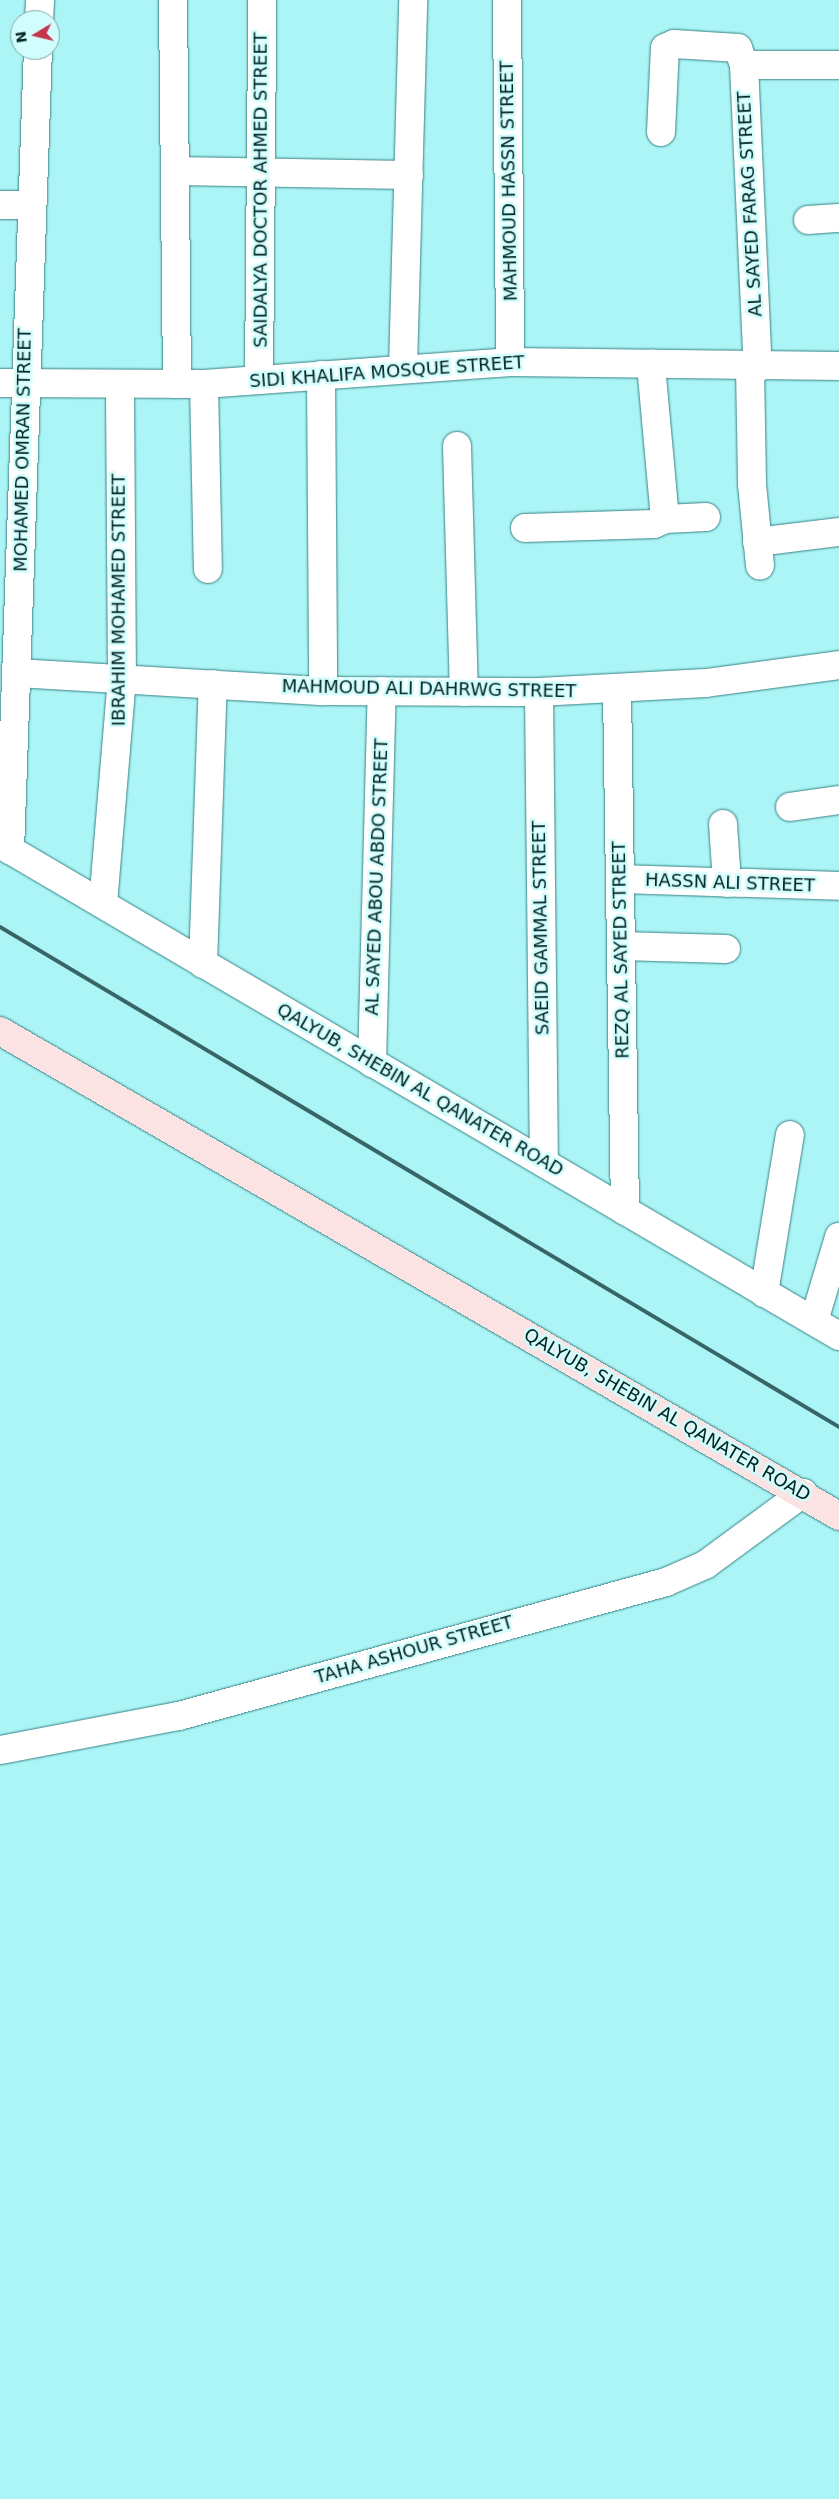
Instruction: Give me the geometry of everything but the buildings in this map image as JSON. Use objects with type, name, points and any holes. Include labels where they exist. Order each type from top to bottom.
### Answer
[{"type":"main road","name":"QALYUB, SHEBIN AL QANATER ROAD","points":[[0,1031],[803,1493],[839,1516]]},
{"type":"street","points":[[173,0],[177,384]]},
{"type":"street","name":"SAIDALYA DOCTOR AHMED STREET","points":[[259,380],[262,0]]},
{"type":"street","points":[[403,367],[413,0]]},
{"type":"street","name":"MAHMOUD HASSN STREET","points":[[507,0],[510,362]]},
{"type":"street","points":[[661,132],[665,48],[839,64]]},
{"type":"street","name":"AL SAYED FARAG STREET","points":[[738,55],[754,368],[759,554],[839,532]]},
{"type":"street","name":"MOHAMED OMRAN STREET","points":[[5,847],[17,672],[12,384],[29,205],[37,60]]},
{"type":"street","points":[[175,171],[409,175]]},
{"type":"street","points":[[0,205],[29,205]]},
{"type":"street","points":[[808,220],[839,218]]},
{"type":"street","name":"SIDI KHALIFA MOSQUE STREET","points":[[12,384],[204,384],[403,367],[510,362],[754,368],[839,366]]},
{"type":"street","points":[[651,364],[666,519]]},
{"type":"street","points":[[322,375],[323,691]]},
{"type":"street","name":"IBRAHIM MOHAMED STREET","points":[[103,904],[122,679],[120,384]]},
{"type":"street","points":[[204,384],[208,569]]},
{"type":"street","points":[[457,446],[464,692]]},
{"type":"street","points":[[525,528],[654,524],[666,519],[706,517]]},
{"type":"street","name":"MAHMOUD ALI DAHRWG STREET","points":[[17,672],[323,691],[538,692],[618,690],[839,665]]},
{"type":"street","points":[[203,964],[213,684]]},
{"type":"street","name":"REZQ AL SAYED STREET","points":[[618,690],[625,1211]]},
{"type":"street","name":"AL SAYED ABOU ABDO STREET","points":[[372,1062],[382,691]]},
{"type":"street","name":"SAEID GAMMAL STREET","points":[[538,692],[544,1163]]},
{"type":"street","points":[[790,807],[839,800]]},
{"type":"street","points":[[723,824],[727,882]]},
{"type":"street","name":"QALYUB, SHEBIN AL QANATER ROAD","points":[[5,847],[839,1336]]},
{"type":"street","name":"HASSN ALI STREET","points":[[620,879],[839,886]]},
{"type":"street","points":[[622,946],[726,949]]},
{"type":"street","points":[[764,1293],[790,1135]]},
{"type":"street","points":[[814,1322],[839,1237]]},
{"type":"street","name":"TAHA ASHOUR STREET","points":[[0,1750],[179,1716],[666,1582],[705,1565],[803,1493]]},
{"type":"railway","points":[[0,927],[839,1427]]}]
